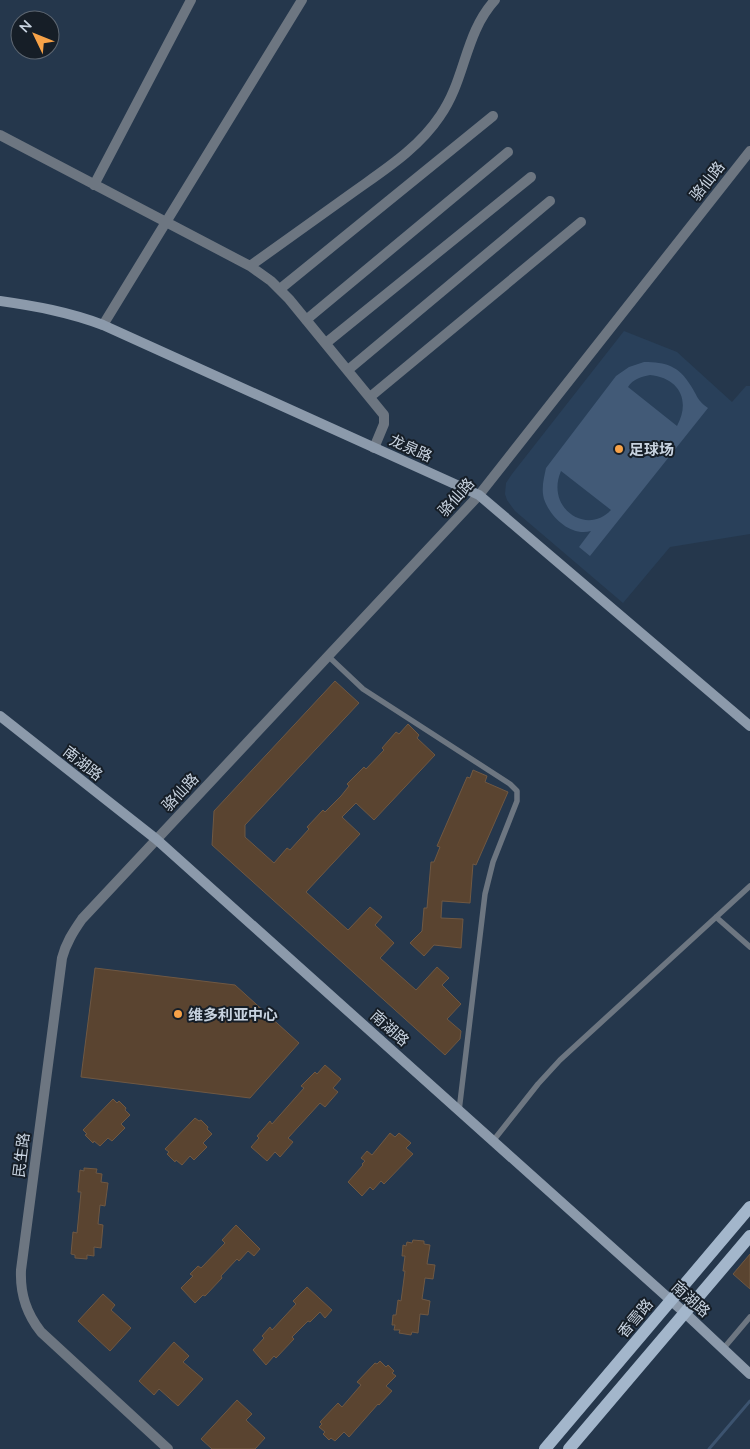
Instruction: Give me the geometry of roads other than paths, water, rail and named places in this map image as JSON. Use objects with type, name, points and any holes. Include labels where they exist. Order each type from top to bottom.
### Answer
[{"type":"main road","name":"龙泉路","points":[[0,300],[53,309],[80,316],[103,325],[479,495],[750,726]]},
{"type":"main road","name":"南湖路","points":[[0,716],[156,839],[685,1313],[750,1374]]},
{"type":"main road","name":"香雪路","points":[[545,1449],[750,1208]]},
{"type":"main road","points":[[569,1449],[750,1236]]},
{"type":"street","points":[[94,184],[191,0]]},
{"type":"street","points":[[103,325],[302,0]]},
{"type":"street","points":[[250,266],[397,161],[422,138],[433,126],[449,102],[474,29],[495,0]]},
{"type":"street","points":[[280,289],[492,116]]},
{"type":"street","points":[[0,135],[250,266],[280,289],[370,397],[385,418],[374,448]]},
{"type":"street","name":"骆仙路","points":[[156,839],[479,495],[750,150]]},
{"type":"street","points":[[306,320],[508,152]]},
{"type":"street","points":[[326,343],[531,177]]},
{"type":"street","points":[[348,370],[550,201]]},
{"type":"street","points":[[370,397],[581,222]]},
{"type":"street","name":"民生路","points":[[156,839],[82,919],[72,932],[66,946],[61,968],[21,1279],[25,1306],[41,1332],[168,1449]]},
{"type":"lane","points":[[328,656],[363,689],[510,784],[517,792],[517,801],[495,856],[486,894],[459,1111]]},
{"type":"lane","points":[[493,1141],[554,1066],[750,886]]},
{"type":"lane","points":[[716,917],[750,947]]},
{"type":"lane","points":[[723,1349],[750,1317]]},
{"type":"waterway","points":[[709,1449],[750,1401]]},
{"type":"place","name":"足球场","points":[[619,449]]},
{"type":"place","name":"维多利亚中心","points":[[178,1014]]}]
